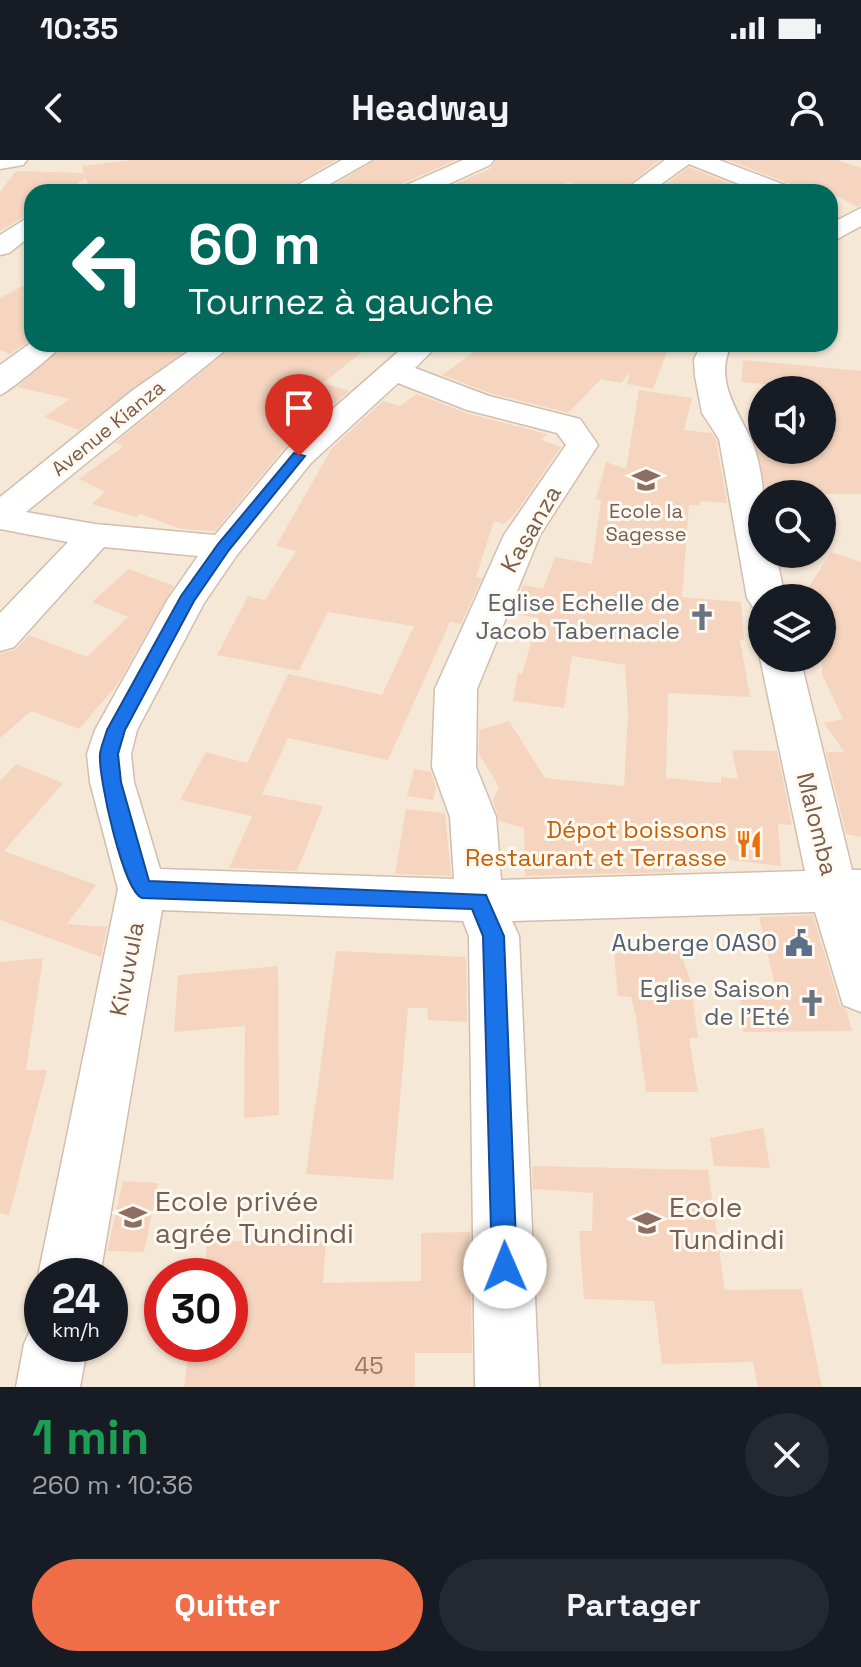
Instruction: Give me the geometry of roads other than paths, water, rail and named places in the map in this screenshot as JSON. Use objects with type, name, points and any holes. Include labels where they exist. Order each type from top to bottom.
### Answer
[{"type":"street","points":[[0,162],[15,160]]},
{"type":"street","points":[[313,184],[360,160]]},
{"type":"street","points":[[429,184],[482,160]]},
{"type":"street","points":[[646,184],[680,160]]},
{"type":"street","points":[[698,160],[760,184]]},
{"type":"street","points":[[0,247],[24,229]]},
{"type":"street","points":[[0,386],[12,370],[37,352]]},
{"type":"street","name":"Avenue Kianza","points":[[0,517],[144,397],[207,352]]},
{"type":"street","points":[[713,352],[709,359],[710,376],[718,413],[735,439],[763,584]]},
{"type":"street","name":"Kivuvula","points":[[72,1258],[142,889],[112,782],[109,754],[116,730],[187,599],[224,547],[299,456],[408,357]]},
{"type":"street","name":"Kasanza","points":[[408,357],[478,403],[569,426],[582,445],[522,535],[456,689],[454,767],[473,817],[479,901],[494,936],[507,1387]]},
{"type":"street","points":[[0,517],[95,535],[224,547]]},
{"type":"street","points":[[0,637],[95,535]]},
{"type":"street","name":"Malomba","points":[[784,672],[847,890],[861,989]]},
{"type":"street","points":[[142,889],[479,901],[847,890]]},
{"type":"street","points":[[48,1387],[53,1362]]},
{"type":"place","name":"Ecole la Sagesse","points":[[646,480]]},
{"type":"place","name":"Eglise Echelle de Jacob Tabernacle","points":[[702,617]]},
{"type":"place","name":"Dépot boissons Restaurant et Terrasse","points":[[749,844]]},
{"type":"place","name":"Auberge OASO","points":[[799,943]]},
{"type":"place","name":"Eglise Saison de l'Eté","points":[[812,1003]]},
{"type":"place","name":"Ecole privée agrée Tundindi","points":[[133,1217]]},
{"type":"place","name":"Ecole Tundindi","points":[[647,1223]]}]
